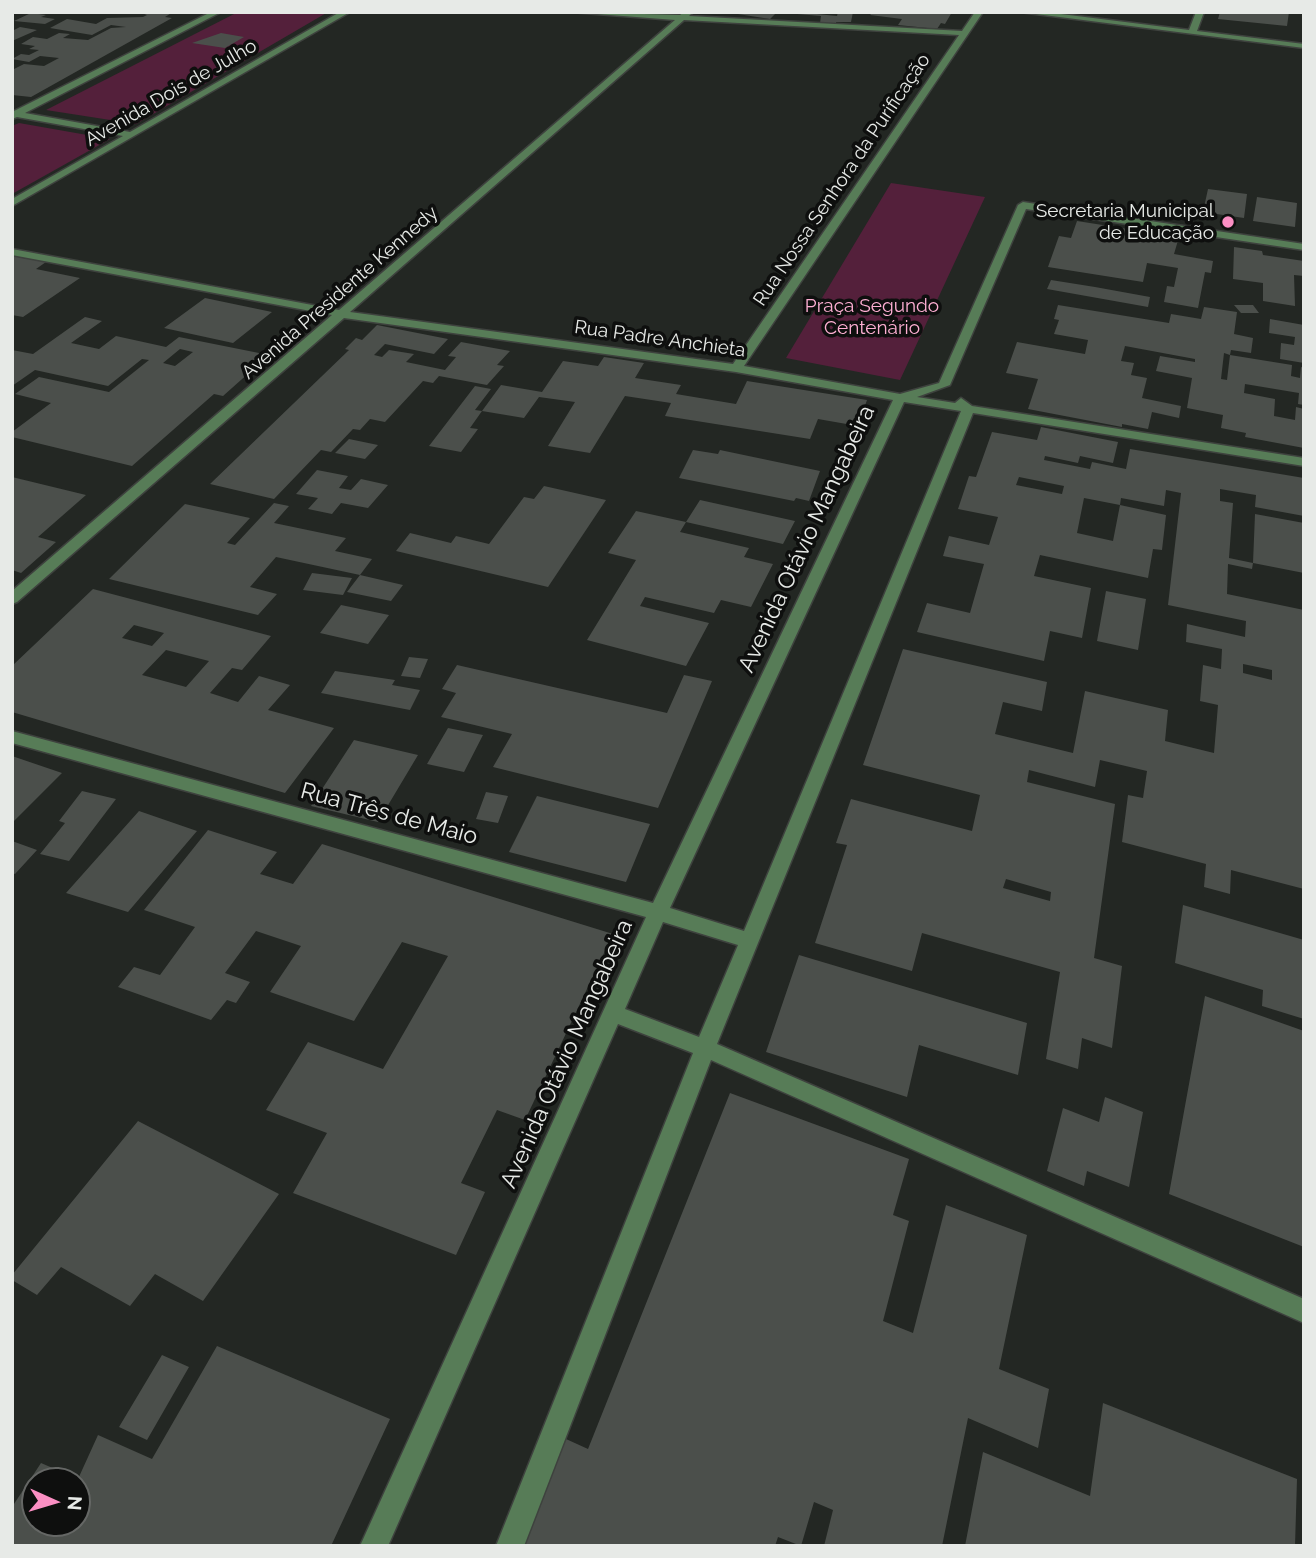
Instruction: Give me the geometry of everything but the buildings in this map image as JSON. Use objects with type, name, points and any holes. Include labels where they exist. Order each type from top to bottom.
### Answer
[{"type":"street","points":[[14,115],[217,12]]},
{"type":"street","name":"Avenida Dois de Julho","points":[[12,203],[346,12]]},
{"type":"street","points":[[575,12],[686,15],[963,33]]},
{"type":"street","name":"Rua Nossa Senhora da Purificação","points":[[736,368],[979,12]]},
{"type":"street","points":[[1024,12],[1304,46]]},
{"type":"street","points":[[1108,12],[1304,36]]},
{"type":"street","points":[[1192,33],[1200,12]]},
{"type":"street","name":"Avenida Presidente Kennedy","points":[[12,599],[686,15]]},
{"type":"street","points":[[14,115],[133,135]]},
{"type":"street","points":[[510,1546],[705,1048],[968,409],[944,385],[1024,205],[1304,247]]},
{"type":"street","name":"Rua Padre Anchieta","points":[[12,252],[343,314],[736,368],[900,398],[1304,462]]},
{"type":"street","name":"Avenida Otávio Mangabeira","points":[[374,1546],[658,912],[900,398],[944,385]]},
{"type":"street","name":"Rua Três de Maio","points":[[12,737],[658,912],[751,941]]},
{"type":"street","points":[[612,1013],[705,1048],[1304,1311]]},
{"type":"green space","points":[[238,12],[328,12],[136,124],[46,110]]},
{"type":"green space","points":[[19,123],[110,139],[12,194],[12,126]]},
{"type":"green space","name":"Praça Segundo Centenário","points":[[891,183],[985,197],[900,380],[786,358]]},
{"type":"place","name":"Secretaria Municipal de Educação","points":[[1228,222]]}]
